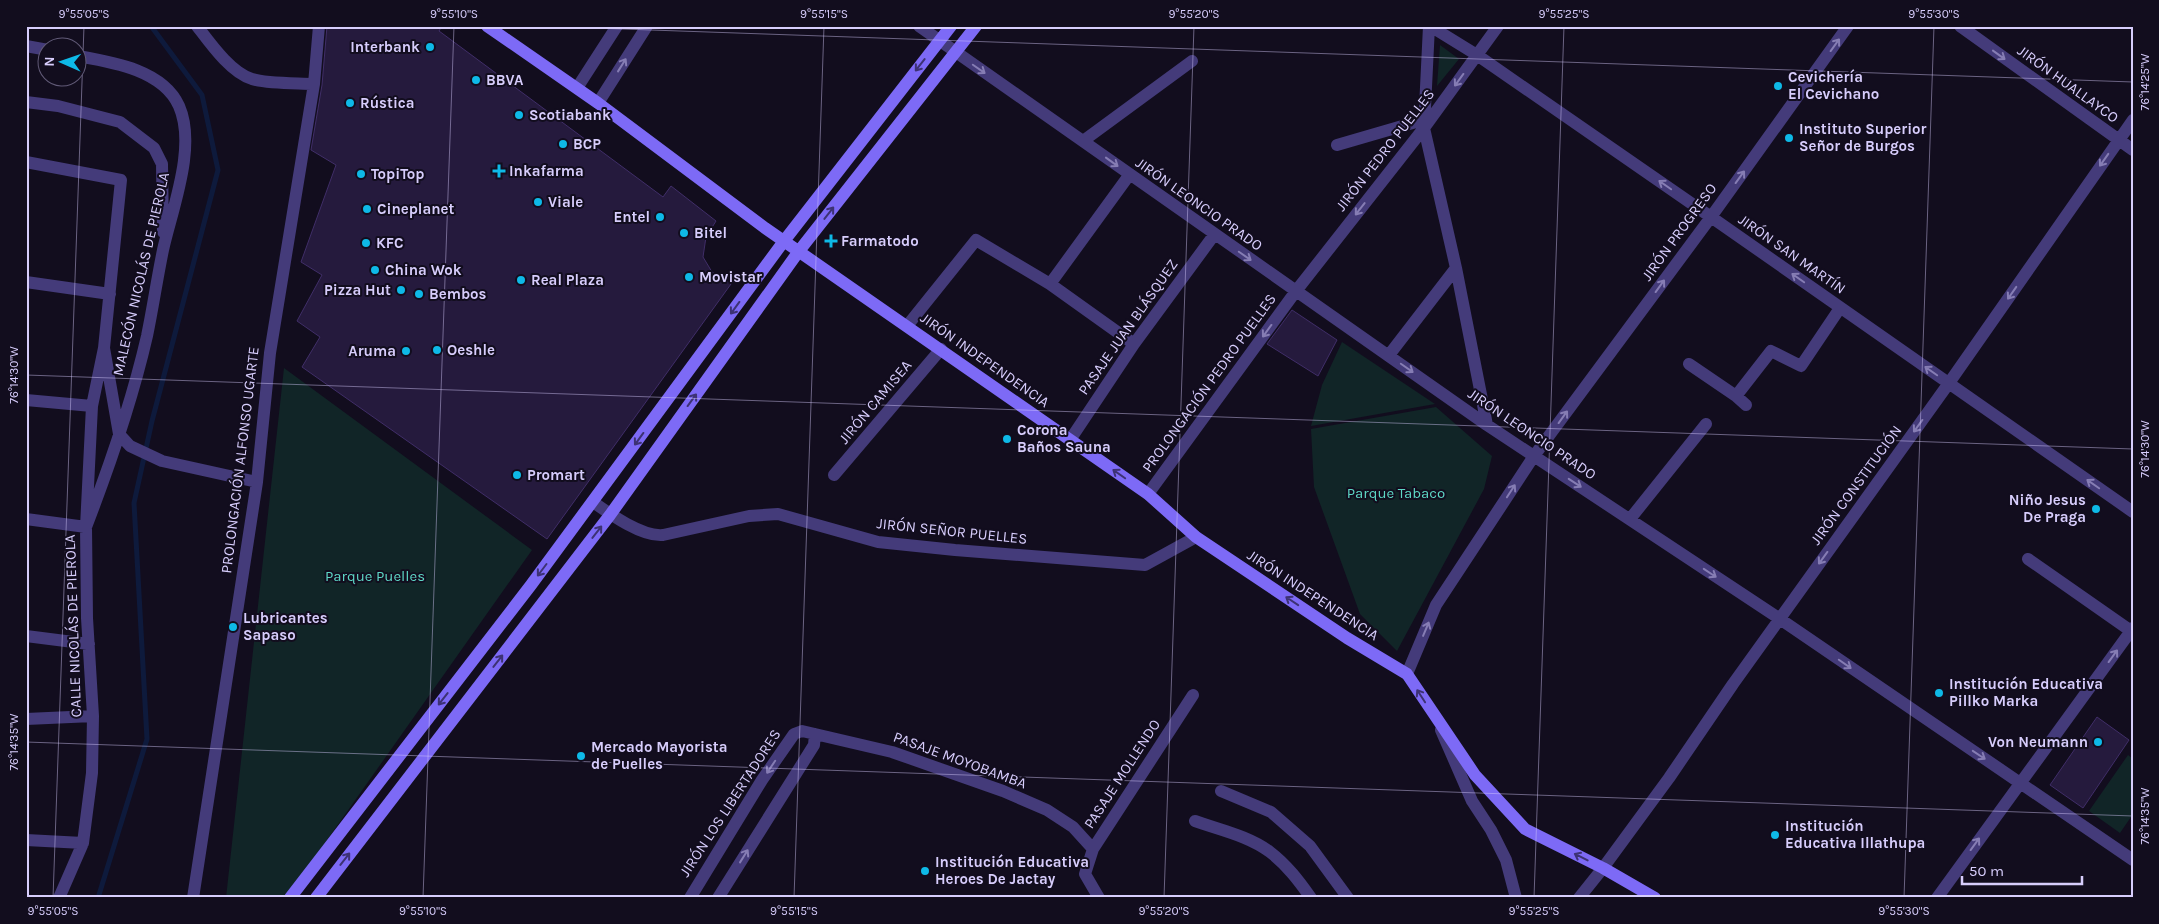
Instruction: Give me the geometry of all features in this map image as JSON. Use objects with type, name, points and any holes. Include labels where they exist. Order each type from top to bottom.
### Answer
[{"type":"street","points":[[196,26],[220,54],[242,75],[253,80],[314,84]]},
{"type":"street","name":"PROLONGACIÓN ALFONSO UGARTE","points":[[193,898],[257,482],[270,353],[314,84],[318,26]]},
{"type":"street","name":"JIRÓN INDEPENDENCIA","points":[[488,26],[598,103],[799,251],[1148,494],[1196,537],[1347,638],[1407,674],[1475,775],[1525,829],[1603,868],[1655,898]]},
{"type":"street","points":[[576,88],[617,26]]},
{"type":"street","points":[[598,103],[647,26]]},
{"type":"street","name":"JIRÓN LEONCIO PRADO","points":[[919,26],[1487,425],[1780,619],[2133,860]]},
{"type":"street","points":[[290,898],[531,585],[784,240],[950,26]]},
{"type":"street","points":[[316,898],[610,514],[799,251],[976,26]]},
{"type":"street","points":[[1430,26],[1423,124],[1456,268],[1487,425]]},
{"type":"street","name":"JIRÓN SAN MARTÍN","points":[[1430,26],[1477,55],[2133,512]]},
{"type":"street","name":"JIRÓN PEDRO PUELLES","points":[[1296,291],[1498,26]]},
{"type":"street","name":"JIRÓN PROGRESO","points":[[1407,674],[1436,606],[1534,456],[1711,217],[1848,26]]},
{"type":"street","name":"JIRÓN HUALLAYCO","points":[[1960,26],[2133,150]]},
{"type":"street","name":"MALECÓN NICOLÁS DE PIEROLA","points":[[86,527],[119,434],[147,336],[163,252],[185,155],[184,127],[179,106],[165,86],[136,71],[88,59]]},
{"type":"street","points":[[1083,141],[1192,61]]},
{"type":"street","points":[[26,102],[58,106],[120,122],[154,148],[162,164],[163,252]]},
{"type":"street","name":"JIRÓN CONSTITUCIÓN","points":[[1578,898],[1603,868],[1949,384],[2133,120]]},
{"type":"street","points":[[1337,145],[1423,124]]},
{"type":"street","name":"CALLE NICOLÁS DE PIEROLA","points":[[26,162],[121,180],[104,348],[92,406],[86,527],[93,716],[92,773],[83,843],[58,898]]},
{"type":"street","points":[[1050,284],[1130,174]]},
{"type":"street","name":"PASAJE JUAN BLÁSQUEZ","points":[[1070,440],[1134,344],[1214,235]]},
{"type":"street","points":[[907,326],[976,240],[1050,284],[1134,344]]},
{"type":"street","points":[[1389,355],[1456,268]]},
{"type":"street","points":[[26,282],[110,294]]},
{"type":"street","name":"PROLONGACIÓN PEDRO PUELLES","points":[[1148,494],[1296,291]]},
{"type":"street","points":[[1736,396],[1771,350],[1800,366],[1840,308]]},
{"type":"street","name":"CALLE NICOLÁS DE PIEROLA","points":[[104,348],[119,434]]},
{"type":"street","name":"JIRÓN CAMISEA","points":[[834,475],[941,349]]},
{"type":"street","points":[[1689,364],[1746,405]]},
{"type":"street","points":[[26,400],[92,406]]},
{"type":"street","points":[[1630,519],[1706,424]]},
{"type":"street","points":[[119,434],[130,446],[162,461],[257,482]]},
{"type":"street","name":"JIRÓN SEÑOR PUELLES","points":[[593,502],[610,514],[653,536],[749,516],[778,514],[878,542],[1145,565],[1196,537]]},
{"type":"street","points":[[26,519],[86,527]]},
{"type":"street","points":[[1937,898],[2132,630],[2028,559]]},
{"type":"street","points":[[26,636],[89,644]]},
{"type":"street","name":"PASAJE MOLLENDO","points":[[1099,898],[1085,874],[1093,848],[1193,695]]},
{"type":"street","points":[[26,719],[93,716]]},
{"type":"street","points":[[1434,716],[1472,801],[1491,830],[1506,860],[1516,898]]},
{"type":"street","name":"PASAJE MOYOBAMBA","points":[[802,731],[892,752],[1003,791],[1046,810],[1073,827],[1093,848]]},
{"type":"street","name":"JIRÓN LOS LIBERTADORES","points":[[690,898],[762,780],[794,734],[802,731]]},
{"type":"street","points":[[718,898],[814,745],[815,734]]},
{"type":"street","points":[[1221,791],[1271,812],[1310,846],[1348,898]]},
{"type":"street","points":[[1195,821],[1243,838],[1269,851],[1291,871],[1312,898]]},
{"type":"street","points":[[26,840],[83,843]]},
{"type":"green space","points":[[1440,45],[1459,59],[1437,86]]},
{"type":"green space","points":[[1342,342],[1435,404],[1311,426],[1322,385]]},
{"type":"green space","name":"Parque Puelles","points":[[284,368],[532,550],[286,898],[226,898]]},
{"type":"green space","name":"Parque Tabaco","points":[[1436,407],[1492,456],[1484,489],[1397,651],[1360,614],[1314,487],[1311,429]]},
{"type":"green space","points":[[2128,755],[2133,759],[2133,814],[2120,833],[2089,811]]},
{"type":"building","name":"Real Plaza","points":[[327,26],[442,26],[439,31],[663,197],[671,186],[716,221],[706,237],[703,257],[712,272],[731,284],[547,539],[302,367],[320,337],[297,321],[322,275],[301,262],[336,165],[311,150],[322,85]]},
{"type":"building","points":[[1292,310],[1337,340],[1318,376],[1267,344]]},
{"type":"building","points":[[2097,717],[2129,740],[2083,808],[2050,785]]},
{"type":"waterway","points":[[98,898],[147,739],[134,503],[152,421],[218,170],[202,95],[151,26]]},
{"type":"place","name":"Interbank","points":[[430,47]]},
{"type":"place","name":"BBVA","points":[[476,80]]},
{"type":"place","name":"Cevichería El Cevichano","points":[[1778,86]]},
{"type":"place","name":"Rústica","points":[[350,103]]},
{"type":"place","name":"Scotiabank","points":[[519,115]]},
{"type":"place","name":"Instituto Superior Señor de Burgos","points":[[1789,138]]},
{"type":"place","name":"BCP","points":[[563,144]]},
{"type":"place","name":"Inkafarma","points":[[499,171]]},
{"type":"place","name":"TopiTop","points":[[361,174]]},
{"type":"place","name":"Viale","points":[[538,202]]},
{"type":"place","name":"Cineplanet","points":[[367,209]]},
{"type":"place","name":"Entel","points":[[660,217]]},
{"type":"place","name":"Bitel","points":[[684,233]]},
{"type":"place","name":"Farmatodo","points":[[831,241]]},
{"type":"place","name":"KFC","points":[[366,243]]},
{"type":"place","name":"China Wok","points":[[375,270]]},
{"type":"place","name":"Movistar","points":[[689,277]]},
{"type":"place","name":"Real Plaza","points":[[521,280]]},
{"type":"place","name":"Pizza Hut","points":[[401,290]]},
{"type":"place","name":"Bembos","points":[[419,294]]},
{"type":"place","name":"Oeshle","points":[[437,350]]},
{"type":"place","name":"Aruma","points":[[406,351]]},
{"type":"place","name":"Corona Baños Sauna","points":[[1007,439]]},
{"type":"place","name":"Promart","points":[[517,475]]},
{"type":"place","name":"Niño Jesus De Praga","points":[[2096,509]]},
{"type":"place","name":"Lubricantes Sapaso","points":[[233,627]]},
{"type":"place","name":"Institución Educativa Pillko Marka","points":[[1939,693]]},
{"type":"place","name":"Von Neumann","points":[[2098,742]]},
{"type":"place","name":"Mercado Mayorista de Puelles","points":[[581,756]]},
{"type":"place","name":"Institución Educativa Illathupa","points":[[1775,835]]},
{"type":"place","name":"Institución Educativa Heroes De Jactay","points":[[925,871]]}]
